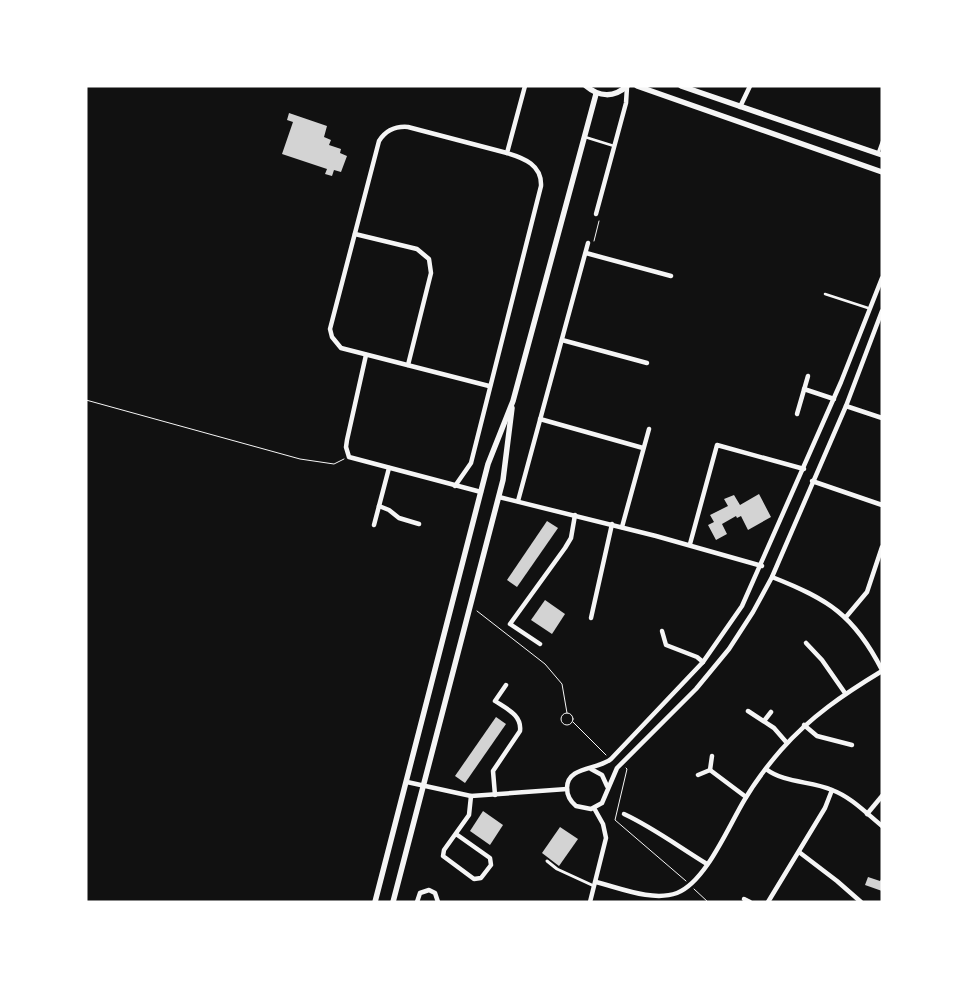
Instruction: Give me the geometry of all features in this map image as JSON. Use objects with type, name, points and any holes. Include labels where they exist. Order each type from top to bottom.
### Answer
[{"type":"street","points":[[507,153],[525,86]]},
{"type":"street","points":[[586,86],[596,94],[610,95],[627,86]]},
{"type":"street","points":[[596,214],[626,103],[627,86]]},
{"type":"street","points":[[637,86],[882,172]]},
{"type":"street","points":[[681,86],[880,155],[882,142]]},
{"type":"street","points":[[740,107],[750,86]]},
{"type":"street","points":[[375,902],[488,464],[513,401],[596,94]]},
{"type":"street","points":[[455,486],[471,463],[541,186],[539,173],[524,158],[507,153],[408,127],[400,126],[388,130],[379,141],[330,330],[332,336],[341,348],[489,386]]},
{"type":"street","points":[[355,234],[417,249],[429,259],[431,274],[408,365]]},
{"type":"street","points":[[518,501],[588,243]]},
{"type":"street","points":[[586,253],[671,276]]},
{"type":"street","points":[[882,278],[868,308],[834,399],[762,566],[742,606],[703,662],[611,759],[600,766],[576,772],[569,780],[568,797],[576,806],[583,809],[594,808],[604,800],[607,787],[621,763],[696,689],[729,649],[753,612],[772,577],[846,406],[880,323],[882,311]]},
{"type":"street","points":[[562,340],[647,363]]},
{"type":"street","points":[[366,355],[347,440],[346,447],[349,457],[481,492]]},
{"type":"street","points":[[797,414],[808,376]]},
{"type":"street","points":[[804,389],[834,399]]},
{"type":"street","points":[[393,902],[446,693],[471,609],[507,465],[513,401]]},
{"type":"street","points":[[846,406],[882,418]]},
{"type":"street","points":[[540,419],[643,448]]},
{"type":"street","points":[[622,527],[649,429]]},
{"type":"street","points":[[690,544],[717,445],[804,469]]},
{"type":"street","points":[[813,448],[825,453]]},
{"type":"street","points":[[374,525],[389,468]]},
{"type":"street","points":[[812,481],[882,505]]},
{"type":"street","points":[[499,497],[690,544],[762,566]]},
{"type":"street","points":[[379,506],[390,510],[399,518],[419,524]]},
{"type":"street","points":[[540,644],[510,624],[571,538],[575,515]]},
{"type":"street","points":[[590,618],[612,524]]},
{"type":"street","points":[[846,617],[868,592],[882,548]]},
{"type":"street","points":[[547,861],[557,869],[595,884],[658,896],[679,892],[690,884],[707,864],[746,797],[766,768],[787,743],[804,725],[845,694],[882,670],[870,646],[846,617],[822,599],[772,577]]},
{"type":"street","points":[[742,606],[753,612]]},
{"type":"street","points":[[662,631],[666,645],[664,652]]},
{"type":"street","points":[[806,643],[822,660],[845,694]]},
{"type":"street","points":[[666,645],[697,657],[703,662]]},
{"type":"street","points":[[495,795],[493,771],[520,731],[518,717],[495,701],[506,685]]},
{"type":"street","points":[[748,711],[764,721],[787,743]]},
{"type":"street","points":[[764,721],[771,712]]},
{"type":"street","points":[[804,725],[817,736],[852,744]]},
{"type":"street","points":[[710,770],[712,756]]},
{"type":"street","points":[[766,768],[776,775],[832,790],[852,802],[882,826]]},
{"type":"street","points":[[590,769],[602,775],[607,787]]},
{"type":"street","points":[[710,770],[746,797]]},
{"type":"street","points":[[698,775],[710,770]]},
{"type":"street","points":[[407,782],[454,794],[471,796],[567,789]]},
{"type":"street","points":[[768,902],[825,808],[832,790]]},
{"type":"street","points":[[456,834],[490,858],[491,865],[480,878],[474,879],[443,856],[444,850],[468,815],[471,796]]},
{"type":"street","points":[[867,814],[882,796]]},
{"type":"street","points":[[590,902],[606,838],[606,831],[594,808]]},
{"type":"street","points":[[624,814],[657,831],[707,864]]},
{"type":"street","points":[[799,852],[837,880],[861,902]]},
{"type":"street","points":[[417,902],[420,893],[429,890],[435,894],[438,902]]},
{"type":"street","points":[[744,899],[750,902]]},
{"type":"lane","points":[[584,136],[614,146]]},
{"type":"lane","points":[[825,294],[868,308]]},
{"type":"path","points":[[588,243],[593,243],[600,219],[596,214]]},
{"type":"path","points":[[86,400],[300,459],[334,464],[349,457]]},
{"type":"path","points":[[471,609],[477,611],[545,664],[562,684],[567,713]]},
{"type":"path","points":[[567,713],[562,717],[563,723],[567,725],[573,722]]},
{"type":"path","points":[[567,713],[573,716],[573,722],[611,759]]},
{"type":"path","points":[[621,763],[627,769],[615,820],[690,884],[708,902]]},
{"type":"building","points":[[289,113],[327,126],[324,137],[331,140],[329,145],[341,149],[340,153],[347,156],[341,172],[334,170],[332,176],[325,174],[327,169],[282,154],[293,122],[287,120]]},
{"type":"building","points":[[759,494],[771,517],[748,530],[741,516],[737,518],[736,516],[722,524],[727,534],[716,540],[708,525],[714,522],[710,515],[728,506],[724,499],[734,495],[740,505]]},
{"type":"building","points":[[547,521],[558,528],[517,587],[507,580]]},
{"type":"building","points":[[545,600],[565,614],[552,634],[531,620]]},
{"type":"building","points":[[496,717],[506,724],[465,783],[455,776]]},
{"type":"building","points":[[483,811],[503,825],[490,845],[470,831]]},
{"type":"building","points":[[560,827],[578,839],[559,866],[542,853]]},
{"type":"building","points":[[868,877],[880,881],[882,878],[882,891],[865,885]]}]
